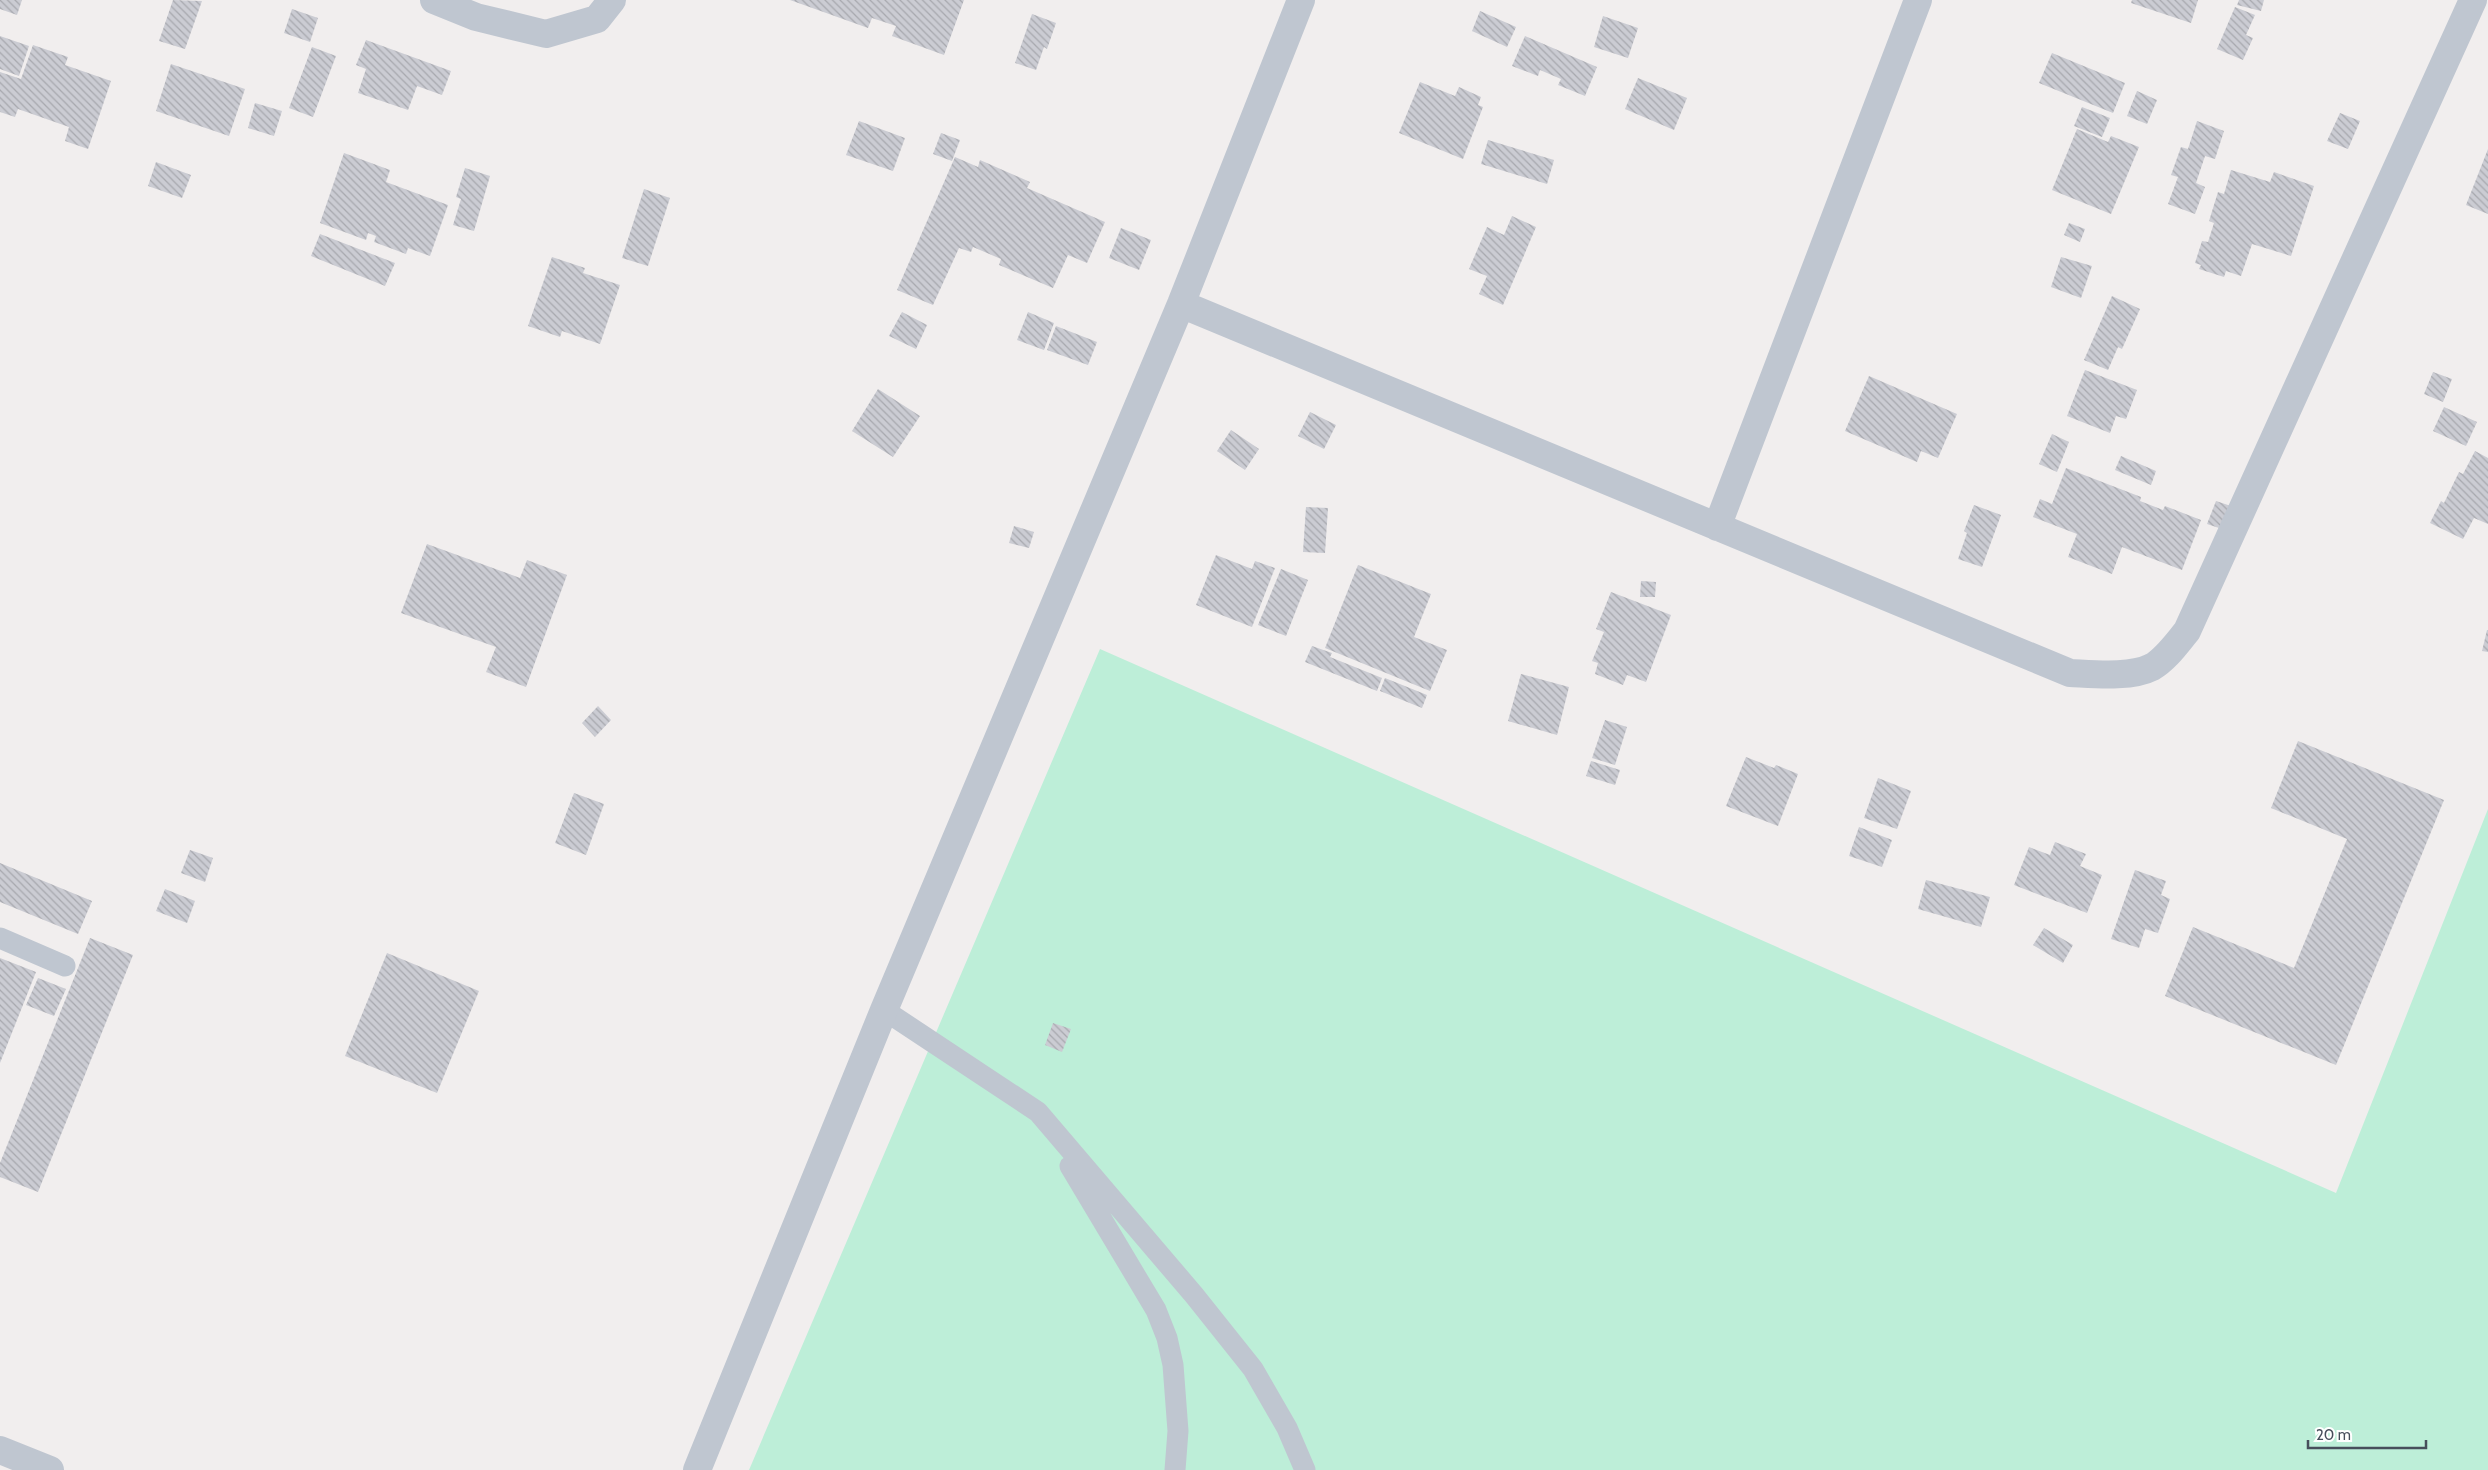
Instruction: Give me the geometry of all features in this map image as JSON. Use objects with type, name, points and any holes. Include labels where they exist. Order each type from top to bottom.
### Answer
[{"type":"street","points":[[434,0],[476,18],[546,34],[597,19],[612,0]]},
{"type":"street","points":[[697,1470],[884,1010],[1181,304],[1301,0]]},
{"type":"street","points":[[1717,526],[1918,0]]},
{"type":"street","points":[[1181,304],[2070,673],[2115,675],[2151,668],[2169,652],[2187,631],[2473,0]]},
{"type":"street","points":[[0,1450],[50,1470]]},
{"type":"lane","points":[[0,938],[65,966]]},
{"type":"lane","points":[[884,1010],[1038,1112],[1194,1295],[1253,1369],[1287,1428],[1305,1470]]},
{"type":"lane","points":[[1038,1112],[1156,1310],[1167,1338],[1173,1365],[1178,1432],[1175,1470]]},
{"type":"green space","points":[[1100,649],[2336,1193],[2488,809],[2488,1470],[749,1470]]},
{"type":"building","points":[[0,0],[22,0],[17,15],[0,9]]},
{"type":"building","points":[[173,0],[202,1],[185,49],[159,41]]},
{"type":"building","points":[[790,0],[964,0],[944,55],[892,36],[896,26],[872,18],[868,28]]},
{"type":"building","points":[[2132,0],[2198,0],[2191,23],[2131,3]]},
{"type":"building","points":[[2239,0],[2264,0],[2261,11],[2237,5]]},
{"type":"building","points":[[2235,7],[2255,15],[2246,35],[2253,38],[2243,60],[2217,49]]},
{"type":"building","points":[[292,9],[318,18],[310,42],[284,33]]},
{"type":"building","points":[[1480,11],[1516,27],[1507,47],[1472,31]]},
{"type":"building","points":[[1032,14],[1056,23],[1047,49],[1044,47],[1036,70],[1015,63]]},
{"type":"building","points":[[1603,16],[1638,28],[1628,58],[1594,47]]},
{"type":"building","points":[[0,36],[29,46],[19,76],[0,69]]},
{"type":"building","points":[[1525,36],[1597,67],[1585,96],[1558,85],[1561,79],[1540,70],[1538,76],[1512,66]]},
{"type":"building","points":[[366,40],[451,71],[442,95],[417,86],[408,110],[358,93],[366,69],[356,65]]},
{"type":"building","points":[[33,45],[68,57],[65,65],[111,81],[88,149],[65,141],[69,127],[18,109],[15,117],[0,112],[0,72],[21,79]]},
{"type":"building","points":[[312,47],[336,56],[313,117],[289,108]]},
{"type":"building","points":[[2052,53],[2125,83],[2113,113],[2039,83]]},
{"type":"building","points":[[171,64],[245,89],[229,136],[156,111]]},
{"type":"building","points":[[1638,78],[1687,98],[1674,130],[1625,109]]},
{"type":"building","points":[[1420,82],[1455,96],[1459,87],[1481,97],[1478,105],[1483,107],[1463,159],[1399,133]]},
{"type":"building","points":[[2137,91],[2157,100],[2147,124],[2127,116]]},
{"type":"building","points":[[255,103],[282,111],[274,136],[248,128]]},
{"type":"building","points":[[2082,107],[2110,118],[2102,137],[2074,126]]},
{"type":"building","points":[[2340,113],[2360,121],[2348,149],[2327,141]]},
{"type":"building","points":[[859,121],[905,138],[893,171],[846,155]]},
{"type":"building","points":[[2197,121],[2224,131],[2215,159],[2205,156],[2196,183],[2205,187],[2195,214],[2168,204],[2178,177],[2171,175],[2181,147],[2188,149]]},
{"type":"building","points":[[2077,129],[2108,142],[2111,136],[2139,147],[2111,214],[2052,190]]},
{"type":"building","points":[[941,133],[960,140],[952,161],[933,154]]},
{"type":"building","points":[[1488,140],[1554,160],[1547,184],[1481,164]]},
{"type":"building","points":[[2488,149],[2488,214],[2466,205]]},
{"type":"building","points":[[344,153],[390,170],[386,182],[448,205],[430,256],[408,248],[406,254],[374,242],[376,236],[368,233],[366,240],[320,223]]},
{"type":"building","points":[[955,157],[978,167],[980,160],[1030,182],[1027,188],[1105,222],[1087,263],[1068,255],[1053,288],[999,265],[1001,259],[973,247],[971,252],[959,248],[933,305],[897,290]]},
{"type":"building","points":[[156,162],[191,175],[182,198],[148,186]]},
{"type":"building","points":[[465,168],[490,176],[474,231],[453,225],[461,199],[456,197]]},
{"type":"building","points":[[2231,170],[2270,182],[2274,172],[2314,186],[2291,256],[2252,244],[2241,276],[2226,271],[2224,277],[2199,269],[2201,265],[2195,263],[2202,241],[2208,242],[2214,223],[2209,221],[2218,192],[2224,194]]},
{"type":"building","points":[[644,189],[670,198],[648,266],[622,258]]},
{"type":"building","points":[[1512,216],[1536,227],[1503,305],[1479,294],[1487,276],[1469,269],[1487,227],[1504,235]]},
{"type":"building","points":[[2069,223],[2085,229],[2080,242],[2064,235]]},
{"type":"building","points":[[1121,228],[1151,240],[1139,270],[1109,258]]},
{"type":"building","points":[[320,234],[395,263],[385,286],[311,256]]},
{"type":"building","points":[[552,257],[585,268],[583,273],[620,285],[600,344],[562,331],[560,337],[528,326]]},
{"type":"building","points":[[2061,257],[2092,266],[2081,298],[2051,287]]},
{"type":"building","points":[[2112,296],[2140,309],[2122,349],[2118,347],[2108,370],[2084,360]]},
{"type":"building","points":[[902,312],[927,325],[916,349],[889,336]]},
{"type":"building","points":[[1028,312],[1054,323],[1044,350],[1017,340]]},
{"type":"building","points":[[1056,326],[1097,342],[1088,365],[1047,350]]},
{"type":"building","points":[[2085,370],[2137,390],[2126,419],[2116,416],[2110,433],[2067,416]]},
{"type":"building","points":[[2433,372],[2452,379],[2443,402],[2424,394]]},
{"type":"building","points":[[1869,376],[1957,414],[1938,458],[1921,451],[1917,462],[1845,431]]},
{"type":"building","points":[[878,389],[920,416],[893,457],[852,431]]},
{"type":"building","points":[[2444,407],[2477,422],[2466,446],[2433,431]]},
{"type":"building","points":[[1310,412],[1336,425],[1324,449],[1298,436]]},
{"type":"building","points":[[1231,430],[1259,449],[1245,470],[1217,451]]},
{"type":"building","points":[[2052,434],[2069,442],[2057,472],[2039,464]]},
{"type":"building","points":[[2475,451],[2488,458],[2488,524],[2474,518],[2463,539],[2430,523],[2441,501],[2444,503],[2459,472],[2463,474]]},
{"type":"building","points":[[2121,456],[2156,471],[2151,485],[2115,470]]},
{"type":"building","points":[[2066,468],[2141,497],[2140,501],[2163,510],[2165,506],[2201,520],[2182,570],[2122,547],[2112,574],[2068,557],[2077,534],[2033,517],[2040,499],[2052,504]]},
{"type":"building","points":[[2216,501],[2231,506],[2222,529],[2207,524]]},
{"type":"building","points":[[1974,505],[2001,515],[1982,567],[1958,559],[1967,533],[1964,531]]},
{"type":"building","points":[[1306,507],[1328,508],[1325,553],[1303,552]]},
{"type":"building","points":[[1014,526],[1034,532],[1029,548],[1009,543]]},
{"type":"building","points":[[427,544],[520,578],[527,560],[567,575],[526,687],[486,672],[496,647],[401,613]]},
{"type":"building","points":[[1216,555],[1252,569],[1255,561],[1275,568],[1252,627],[1196,605]]},
{"type":"building","points":[[1358,565],[1431,594],[1414,637],[1447,650],[1430,691],[1325,648]]},
{"type":"building","points":[[1281,569],[1308,580],[1286,636],[1258,625]]},
{"type":"building","points":[[1641,581],[1656,582],[1655,597],[1640,597]]},
{"type":"building","points":[[1611,592],[1671,615],[1646,682],[1627,675],[1623,685],[1595,674],[1598,663],[1592,661],[1604,632],[1596,629]]},
{"type":"building","points":[[2488,630],[2488,652],[2482,651]]},
{"type":"building","points":[[1312,646],[1332,653],[1330,657],[1382,678],[1377,691],[1305,662]]},
{"type":"building","points":[[1521,674],[1569,687],[1557,735],[1508,721]]},
{"type":"building","points":[[1385,678],[1427,695],[1422,708],[1380,691]]},
{"type":"building","points":[[598,706],[611,720],[595,737],[582,723]]},
{"type":"building","points":[[1605,720],[1627,727],[1615,765],[1592,758]]},
{"type":"building","points":[[2298,741],[2444,800],[2336,1065],[2165,996],[2193,927],[2294,968],[2347,839],[2271,808]]},
{"type":"building","points":[[1746,757],[1774,768],[1776,765],[1798,774],[1778,826],[1726,806]]},
{"type":"building","points":[[1591,761],[1620,770],[1615,785],[1586,776]]},
{"type":"building","points":[[1878,778],[1911,791],[1897,829],[1864,818]]},
{"type":"building","points":[[574,793],[604,804],[586,855],[555,843]]},
{"type":"building","points":[[1859,827],[1892,840],[1882,867],[1849,856]]},
{"type":"building","points":[[2055,842],[2086,854],[2080,866],[2102,875],[2087,913],[2014,885],[2029,847],[2050,855]]},
{"type":"building","points":[[190,850],[213,858],[205,882],[181,873]]},
{"type":"building","points":[[0,863],[92,901],[78,934],[0,902]]},
{"type":"building","points":[[2135,870],[2166,881],[2161,895],[2170,899],[2158,933],[2145,929],[2139,948],[2111,939]]},
{"type":"building","points":[[1926,880],[1990,897],[1981,927],[1918,909]]},
{"type":"building","points":[[165,889],[195,901],[187,923],[156,911]]},
{"type":"building","points":[[2044,928],[2073,945],[2063,963],[2033,945]]},
{"type":"building","points":[[90,938],[133,955],[38,1192],[0,1177],[0,1163]]},
{"type":"building","points":[[387,953],[479,991],[437,1093],[345,1056]]},
{"type":"building","points":[[0,958],[36,972],[0,1063]]},
{"type":"building","points":[[38,978],[66,989],[54,1016],[26,1005]]},
{"type":"building","points":[[1053,1023],[1071,1029],[1062,1052],[1045,1045]]}]
